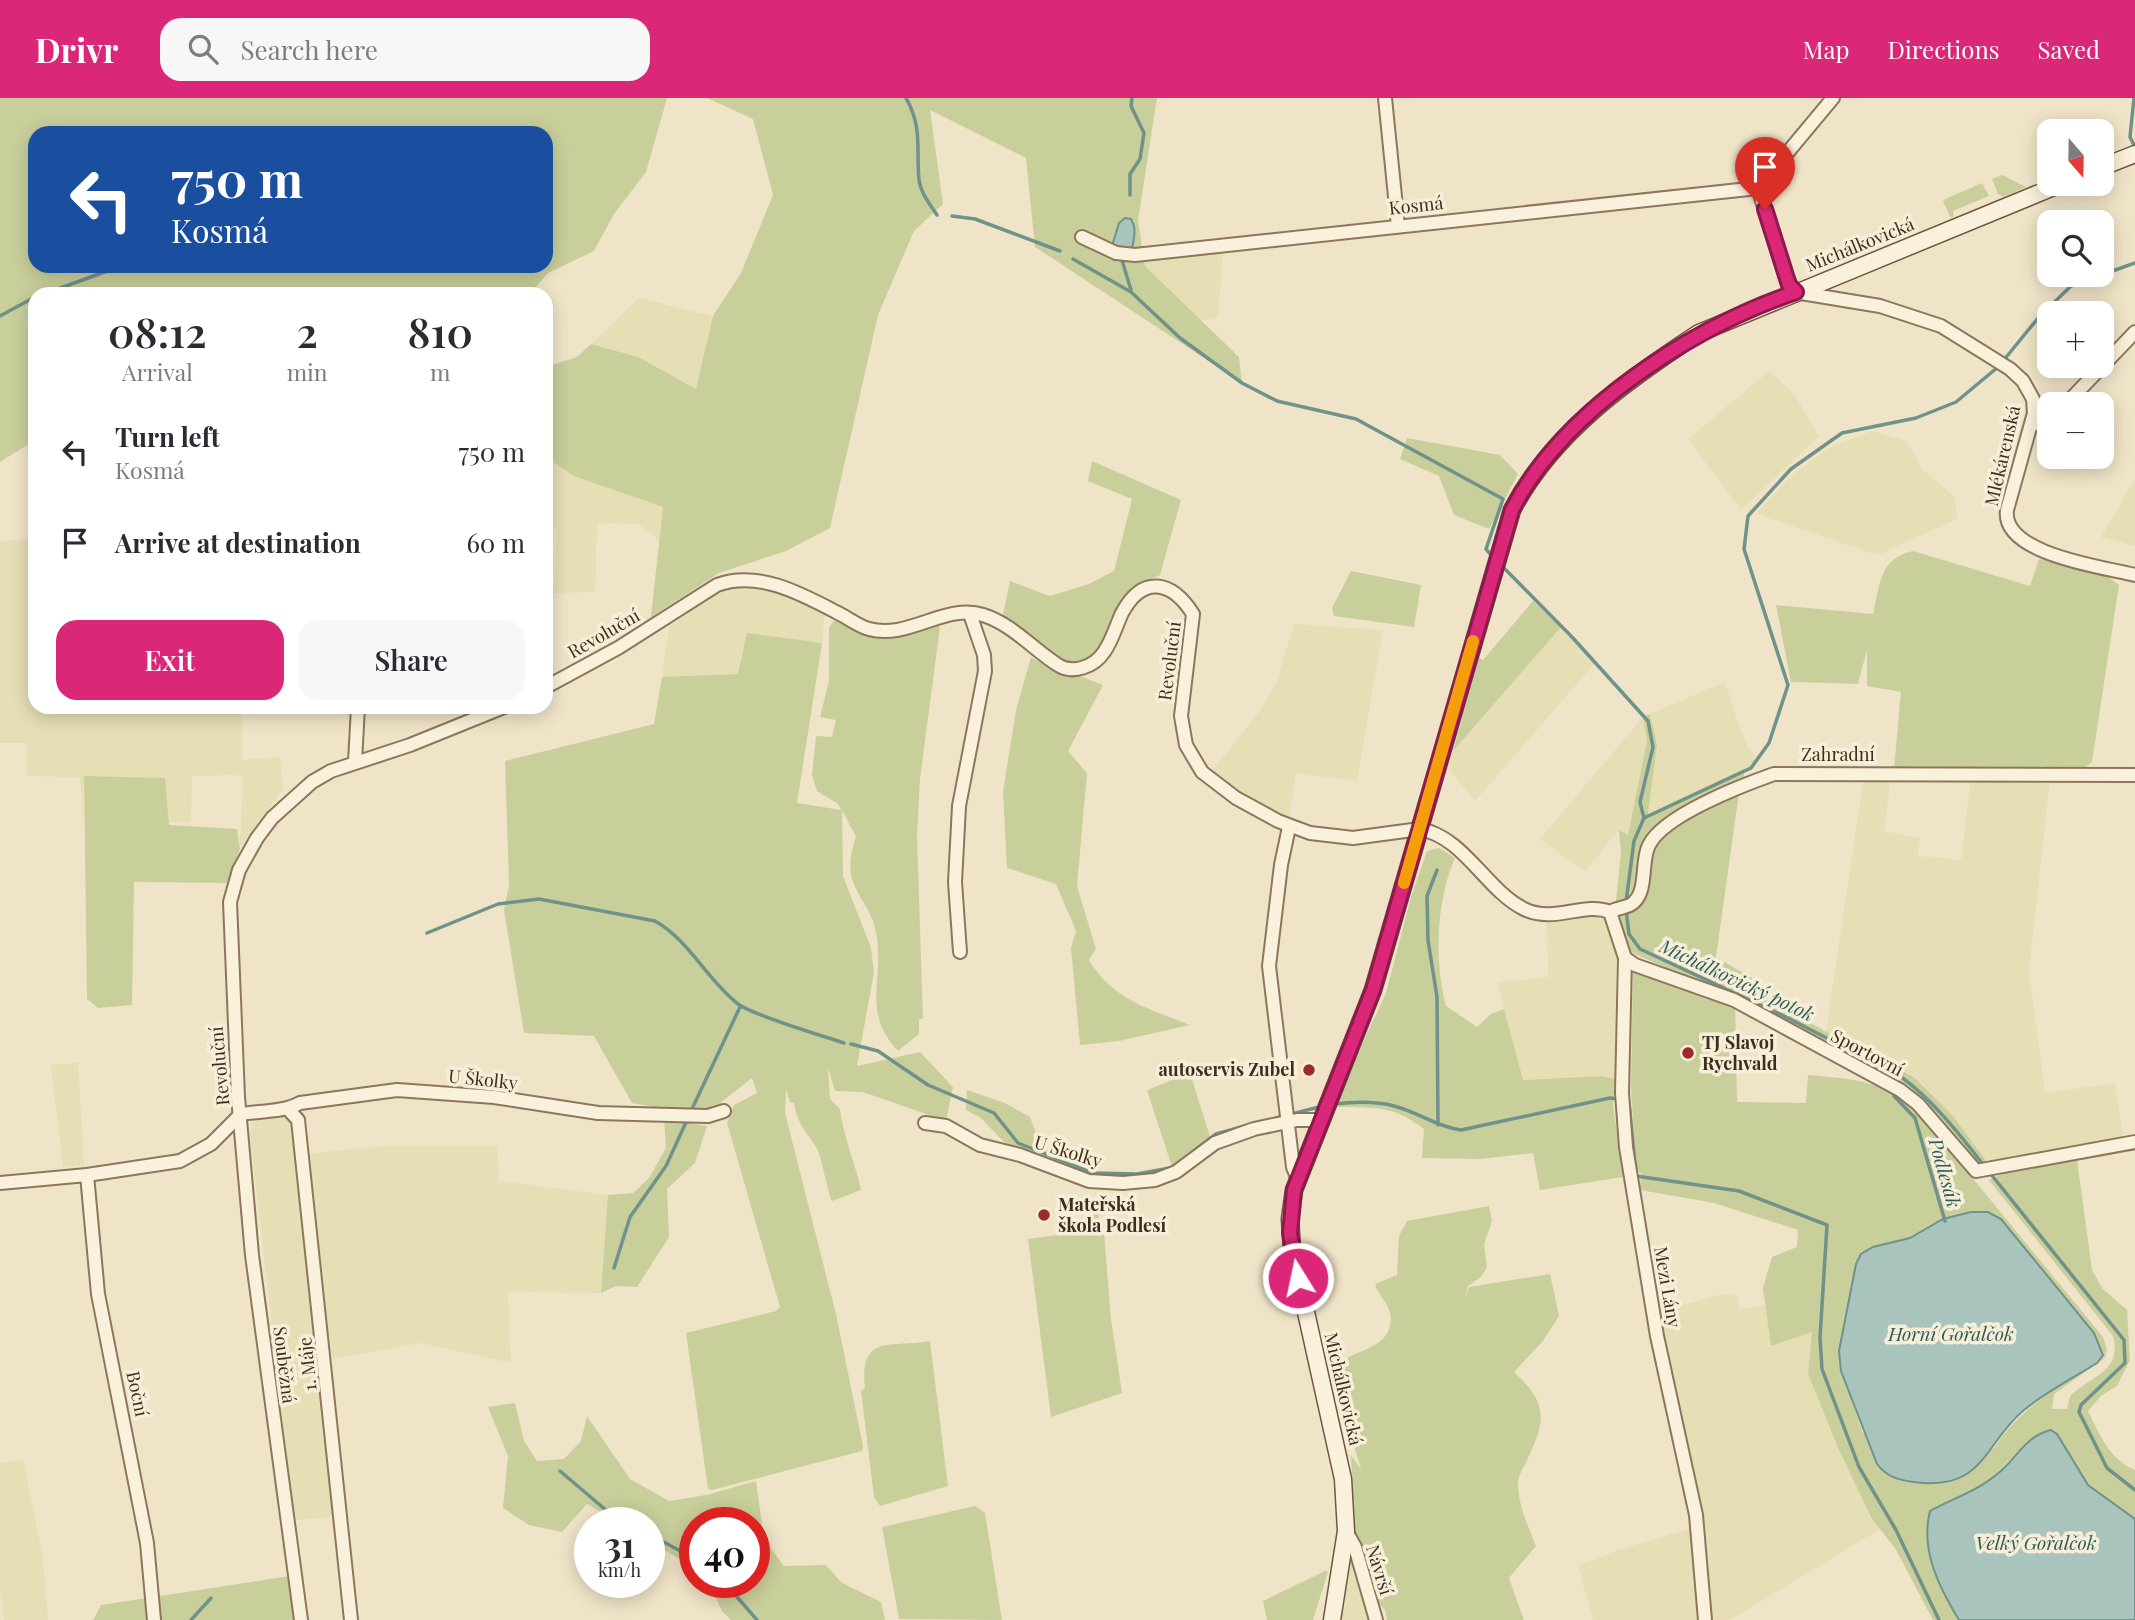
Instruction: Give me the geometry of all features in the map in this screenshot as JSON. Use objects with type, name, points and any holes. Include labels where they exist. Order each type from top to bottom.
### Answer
[{"type":"street","points":[[1385,98],[1398,226]]},
{"type":"street","points":[[1796,292],[1785,275],[1758,188],[1833,98]]},
{"type":"street","points":[[2114,162],[2134,154]]},
{"type":"street","name":"Kosmá","points":[[1082,237],[1116,253],[1135,255],[1758,188]]},
{"type":"street","name":"Michálkovická","points":[[1332,1620],[1346,1531],[1343,1479],[1292,1249],[1290,1219],[1297,1177],[1373,990],[1512,510],[1538,466],[1575,426],[1667,354],[1699,333],[2037,194]]},
{"type":"street","name":"Mlékárenská","points":[[1796,292],[1880,306],[1941,326],[2010,369],[2029,388],[2033,399],[2031,426],[2007,510],[2007,525],[2035,549],[2135,575]]},
{"type":"street","points":[[2078,392],[2135,332]]},
{"type":"street","points":[[2031,426],[2037,423]]},
{"type":"street","name":"Revoluční","points":[[553,683],[618,648],[717,584],[731,579],[754,579],[789,590],[868,629],[892,632],[952,615],[970,614],[993,620],[1063,668],[1073,670],[1089,666],[1105,652],[1123,611],[1144,589],[1160,585],[1174,590],[1193,614],[1193,631],[1182,686],[1181,716],[1186,745],[1202,772],[1236,797],[1289,827],[1353,838],[1420,830]]},
{"type":"street","points":[[960,952],[956,882],[959,806],[985,670],[984,655],[970,614]]},
{"type":"street","points":[[355,762],[358,714]]},
{"type":"street","name":"Revoluční","points":[[0,1183],[87,1175],[180,1161],[211,1144],[241,1114],[237,1086],[230,902],[239,870],[257,838],[288,802],[312,782],[355,762],[410,745],[487,714]]},
{"type":"street","name":"Zahradní","points":[[1619,908],[1640,892],[1645,856],[1657,834],[1669,824],[1748,783],[1774,774],[2135,775]]},
{"type":"street","points":[[1289,827],[1281,865],[1269,965],[1287,1123],[1297,1177]]},
{"type":"street","points":[[1420,830],[1429,831],[1458,850],[1524,909],[1548,916],[1619,908],[1625,958]]},
{"type":"street","name":"Sportovní","points":[[1625,958],[1635,965],[1734,1000],[1900,1090],[1918,1104],[1976,1171],[2135,1142]]},
{"type":"street","name":"Mezi Lány","points":[[1625,958],[1622,1093],[1626,1147],[1657,1336],[1696,1515],[1705,1620]]},
{"type":"street","name":"U Školky","points":[[241,1114],[278,1107],[288,1109],[300,1102],[397,1090],[494,1097],[598,1113],[708,1116],[724,1111]]},
{"type":"street","name":"1. Máje","points":[[288,1109],[298,1120],[351,1620]]},
{"type":"street","name":"Souběžná","points":[[241,1114],[252,1255],[301,1620]]},
{"type":"street","name":"U Školky","points":[[925,1123],[946,1126],[979,1145],[1020,1155],[1089,1181],[1123,1183],[1155,1180],[1176,1172],[1215,1143],[1254,1129],[1319,1120]]},
{"type":"street","name":"Boční","points":[[87,1175],[98,1294],[148,1543],[154,1620]]},
{"type":"street","name":"Návrší","points":[[1346,1531],[1355,1547],[1376,1620]]},
{"type":"shaded area","points":[[1223,250],[1218,318],[1200,320],[1145,266],[1143,258]]},
{"type":"shaded area","points":[[639,298],[713,316],[696,390],[638,357],[591,344]]},
{"type":"shaded area","points":[[1769,371],[1794,394],[1819,436],[1741,510],[1688,439]]},
{"type":"shaded area","points":[[1872,431],[1906,441],[1922,469],[1955,497],[1957,519],[1878,555],[1756,514],[1791,476],[1831,447]]},
{"type":"shaded area","points":[[553,462],[575,476],[663,507],[659,540],[639,524],[597,523],[595,592],[554,593],[557,530],[553,527]]},
{"type":"shaded area","points":[[2135,480],[2135,546],[2101,537]]},
{"type":"shaded area","points":[[28,538],[28,714],[242,714],[242,760],[280,757],[283,789],[240,847],[243,775],[192,776],[191,822],[168,822],[165,778],[84,776],[83,820],[80,777],[26,776],[26,743],[0,743],[0,542]]},
{"type":"shaded area","points":[[752,584],[787,592],[825,611],[822,643],[747,633],[739,674],[662,677],[669,626],[732,585]]},
{"type":"shaded area","points":[[1294,624],[1383,630],[1357,781],[1296,773],[1289,819],[1243,796],[1213,770],[1259,712],[1277,681]]},
{"type":"shaded area","points":[[1561,627],[1595,663],[1475,801],[1448,768],[1453,751]]},
{"type":"shaded area","points":[[1725,682],[1749,749],[1757,757],[1750,766],[1647,814],[1657,745],[1650,714]]},
{"type":"shaded area","points":[[1643,717],[1647,741],[1628,836],[1618,830],[1585,872],[1540,839]]},
{"type":"shaded area","points":[[1864,776],[1891,777],[1884,831],[1920,838],[1918,856],[1961,860],[1971,777],[2050,779],[2029,971],[2045,1093],[2115,1083],[2124,1140],[1987,1162],[1953,1116],[1915,1077],[1826,1031]]},
{"type":"shaded area","points":[[1596,913],[1604,915],[1616,947],[1615,1079],[1602,1076],[1522,1080],[1497,982],[1548,977],[1547,920]]},
{"type":"shaded area","points":[[78,1063],[84,1165],[63,1167],[51,1065]]},
{"type":"shaded area","points":[[271,1114],[285,1116],[293,1125],[331,1491],[332,1514],[328,1518],[294,1520],[250,1135],[252,1124],[260,1117]]},
{"type":"shaded area","points":[[384,1146],[497,1146],[499,1181],[608,1195],[601,1293],[508,1292],[511,1363],[421,1343],[332,1359],[306,1154]]},
{"type":"shaded area","points":[[1723,1294],[1737,1294],[1739,1309],[1766,1305],[1771,1346],[1813,1331],[1808,1374],[1839,1450],[1880,1529],[1730,1620],[1710,1620],[1679,1410],[1659,1311]]},
{"type":"shaded area","points":[[23,1459],[43,1558],[48,1620],[4,1620],[0,1591],[0,1464]]},
{"type":"shaded area","points":[[1694,1528],[1697,1620],[1593,1620],[1578,1566],[1621,1549]]},
{"type":"shaded area","points":[[1351,1559],[1361,1588],[1369,1620],[1342,1620]]},
{"type":"green space","points":[[0,98],[667,98],[646,172],[614,214],[594,251],[553,271],[553,126],[28,126],[28,273],[548,273],[536,287],[28,287],[28,444],[0,462]]},
{"type":"green space","points":[[707,98],[1157,98],[1138,220],[1145,266],[1239,357],[1242,383],[1035,247],[1026,158],[930,110],[943,204],[914,231],[878,315],[830,528],[786,551],[719,573],[651,617],[663,507],[574,476],[553,462],[553,365],[577,357],[591,344],[638,357],[696,389],[713,316],[741,273],[773,195],[753,119]]},
{"type":"green space","points":[[2002,175],[2026,187],[2003,197],[1998,194],[1992,179]]},
{"type":"green space","points":[[1982,183],[1989,196],[1953,211],[1954,216],[1951,218],[1943,202],[1945,199]]},
{"type":"green space","points":[[1407,438],[1500,455],[1518,474],[1489,529],[1454,515],[1439,476],[1400,459]]},
{"type":"green space","points":[[1092,461],[1181,500],[1160,575],[1138,586],[1126,597],[1097,650],[1077,665],[1046,651],[1002,619],[1010,581],[1050,596],[1089,584],[1114,571],[1132,499],[1088,481]]},
{"type":"green space","points":[[1913,551],[2030,586],[2039,559],[2105,575],[2119,585],[2092,762],[2081,769],[2067,772],[2053,771],[2041,766],[2029,770],[1894,769],[1901,692],[1867,686],[1867,650],[1858,684],[1791,682],[1776,605],[1873,614],[1880,583],[1888,566],[1902,554]]},
{"type":"green space","points":[[1351,571],[1421,585],[1414,627],[1334,616],[1332,608]]},
{"type":"green space","points":[[1533,601],[1561,627],[1453,751],[1479,658],[1483,660]]},
{"type":"green space","points":[[835,619],[863,630],[886,634],[909,633],[937,625],[940,627],[920,779],[917,836],[923,1019],[919,1019],[919,1034],[898,1051],[880,1023],[876,997],[877,938],[869,911],[853,881],[850,869],[856,837],[842,810],[843,876],[871,948],[874,972],[857,1066],[920,1052],[953,1087],[946,1121],[863,1092],[835,1091],[828,1068],[830,1099],[840,1109],[861,1190],[832,1201],[816,1147],[800,1122],[786,1089],[785,1113],[836,1314],[863,1446],[862,1451],[712,1490],[708,1489],[686,1333],[776,1311],[780,1307],[727,1123],[734,1105],[757,1093],[752,1078],[714,1108],[660,1108],[632,1103],[594,1036],[524,1033],[504,910],[509,885],[505,761],[654,724],[662,677],[738,674],[747,633],[822,643],[797,803],[841,810],[838,804],[817,791],[812,775],[816,736],[832,737],[836,720],[820,717],[829,681],[829,628]]},
{"type":"green space","points":[[1031,657],[1063,676],[1080,676],[1103,685],[1068,751],[1087,773],[1077,886],[1096,949],[1089,960],[1120,994],[1146,1008],[1190,1025],[1119,1041],[1080,1045],[1071,948],[1076,931],[1056,884],[1007,868],[1003,792],[1016,710]]},
{"type":"green space","points":[[1650,714],[1657,745],[1648,814],[1745,768],[1743,782],[1656,831],[1637,894],[1622,904],[1616,901],[1621,852],[1619,830],[1628,835],[1647,741],[1643,717]]},
{"type":"green space","points":[[84,776],[165,778],[169,825],[237,829],[240,849],[227,883],[134,882],[132,1005],[98,1008],[87,999]]},
{"type":"green space","points":[[1739,793],[1716,957],[1752,978],[1750,992],[1914,1077],[1953,1116],[1987,1162],[1975,1162],[1929,1108],[1905,1086],[1714,989],[1628,951],[1616,917],[1629,902],[1651,849],[1679,822]]},
{"type":"green space","points":[[1439,848],[1455,858],[1444,893],[1439,931],[1440,970],[1446,1006],[1477,1027],[1491,1014],[1504,1009],[1523,1080],[1602,1076],[1615,1079],[1613,1104],[1623,1177],[1540,1190],[1533,1153],[1480,1159],[1422,1158],[1424,1129],[1413,1121],[1381,1109],[1333,1107],[1386,993],[1411,897],[1427,851]]},
{"type":"green space","points":[[1633,973],[1692,988],[1735,1004],[1737,1102],[1806,1103],[1808,1075],[1868,1083],[1907,1103],[1920,1114],[2103,1337],[2107,1349],[2105,1358],[2054,1394],[2052,1409],[2067,1409],[2070,1396],[2109,1365],[2115,1348],[2113,1336],[1989,1180],[2008,1171],[2077,1160],[2092,1270],[2102,1288],[2127,1310],[2130,1360],[2117,1386],[2101,1396],[2088,1411],[2112,1453],[2135,1470],[2135,1519],[2088,1485],[2076,1468],[2025,1444],[1983,1487],[1927,1522],[1936,1573],[1959,1620],[1933,1620],[1895,1548],[1872,1519],[1839,1450],[1808,1374],[1812,1332],[1771,1346],[1763,1288],[1772,1257],[1797,1247],[1798,1230],[1714,1203],[1640,1190],[1641,1173],[1636,1171],[1631,1088]],"holes":[[[1971,1212],[1988,1212],[2000,1219],[2094,1333],[2103,1355],[2097,1363],[2027,1410],[1994,1448],[1863,1433],[1841,1371],[1839,1351],[1856,1264],[1873,1247],[1910,1238],[1943,1219]]]},
{"type":"green space","points":[[1190,1073],[1211,1140],[1173,1170],[1147,1090]]},
{"type":"green space","points":[[967,1090],[1005,1103],[1030,1117],[1041,1147],[1054,1152],[1043,1158],[1004,1142],[981,1118],[966,1110]]},
{"type":"green space","points":[[664,1119],[707,1126],[695,1163],[667,1189],[669,1237],[637,1287],[616,1286],[601,1293],[608,1195],[633,1193],[649,1178],[666,1148]]},
{"type":"green space","points":[[1489,1206],[1492,1221],[1484,1244],[1487,1267],[1481,1277],[1468,1286],[1464,1302],[1469,1287],[1550,1274],[1559,1316],[1543,1341],[1514,1372],[1538,1402],[1541,1421],[1518,1483],[1522,1507],[1536,1546],[1509,1578],[1524,1620],[1387,1620],[1385,1610],[1375,1599],[1354,1531],[1351,1455],[1361,1469],[1330,1366],[1379,1342],[1386,1334],[1390,1325],[1390,1313],[1375,1284],[1397,1275],[1399,1236],[1407,1221]]},
{"type":"green space","points":[[1098,1211],[1100,1232],[1104,1232],[1111,1319],[1122,1393],[1051,1417],[1028,1239],[1091,1230],[1090,1212]]},
{"type":"green space","points":[[930,1341],[948,1486],[880,1506],[874,1497],[861,1391],[865,1388],[864,1370],[867,1358],[881,1346]]},
{"type":"green space","points":[[515,1403],[524,1441],[537,1461],[564,1459],[581,1441],[587,1416],[630,1479],[669,1501],[706,1495],[756,1481],[760,1507],[679,1507],[679,1559],[665,1550],[665,1507],[592,1507],[587,1504],[584,1507],[574,1507],[574,1519],[562,1532],[529,1525],[503,1508],[508,1456],[488,1407]]},
{"type":"green space","points":[[975,1506],[985,1513],[1002,1620],[899,1619],[882,1527]]},
{"type":"green space","points":[[770,1547],[784,1566],[826,1565],[842,1583],[881,1602],[885,1620],[731,1620],[722,1611],[716,1598],[770,1598]]},
{"type":"green space","points":[[1325,1571],[1328,1572],[1313,1620],[1267,1620],[1263,1601]]},
{"type":"green space","points":[[290,1576],[296,1620],[93,1620],[101,1605]]},
{"type":"water","points":[[1125,218],[1131,219],[1133,223],[1134,237],[1132,249],[1121,250],[1112,246],[1119,223]]},
{"type":"water","name":"Horní Gořalčok","points":[[1971,1212],[1988,1212],[2001,1219],[2094,1333],[2103,1355],[2097,1363],[2024,1410],[1969,1472],[1955,1480],[1937,1483],[1903,1480],[1889,1475],[1877,1464],[1841,1371],[1839,1351],[1856,1264],[1861,1254],[1873,1247],[1910,1238],[1943,1219]]},
{"type":"water","name":"Velký Gořalčok","points":[[2051,1430],[2057,1434],[2088,1485],[2135,1519],[2135,1620],[1959,1620],[1933,1568],[1927,1540],[1930,1511],[1996,1475],[2030,1440]]},
{"type":"waterway","points":[[906,98],[917,129],[920,185],[937,215]]},
{"type":"waterway","points":[[1130,195],[1130,174],[1140,159],[1144,133],[1131,106],[1132,98]]},
{"type":"waterway","name":"Michálkovický potok","points":[[2134,98],[2130,137],[2135,147]]},
{"type":"waterway","points":[[952,216],[975,219],[1060,251]]},
{"type":"waterway","points":[[1121,257],[1131,290]]},
{"type":"waterway","points":[[1073,259],[1131,292],[1180,338],[1242,383],[1277,401],[1356,419],[1503,499],[1486,549],[1493,557]]},
{"type":"waterway","name":"Michálkovický potok","points":[[2003,361],[2039,317],[2071,286],[2135,263]]},
{"type":"waterway","points":[[63,287],[102,273]]},
{"type":"waterway","points":[[0,316],[28,301]]},
{"type":"waterway","name":"Michálkovický potok","points":[[1626,902],[1634,841],[1644,818],[1751,768],[1769,743],[1788,685],[1744,549],[1748,516],[1791,469],[1842,433],[1916,418],[1956,402],[1998,367]]},
{"type":"waterway","points":[[1501,565],[1572,637],[1648,721],[1653,747],[1640,802],[1644,818]]},
{"type":"waterway","points":[[1437,870],[1427,896],[1428,940],[1437,997],[1438,1125]]},
{"type":"waterway","points":[[427,933],[498,904],[539,899],[655,921],[678,939],[738,1004],[772,1019],[844,1043]]},
{"type":"waterway","name":"Michálkovický potok","points":[[1626,910],[1629,934],[1640,949],[1784,1016],[1900,1076],[1935,1107],[1985,1167]]},
{"type":"waterway","points":[[691,1111],[740,1007]]},
{"type":"waterway","points":[[851,1044],[878,1051],[928,1085],[994,1113],[1018,1143],[1093,1173],[1137,1174],[1170,1168]]},
{"type":"waterway","name":"Podlesák","points":[[1895,1092],[1894,1096],[1915,1118],[1945,1221]]},
{"type":"waterway","points":[[1334,1104],[1387,1104],[1461,1130],[1610,1098],[1618,1099]]},
{"type":"waterway","points":[[1626,1101],[1629,1102],[1636,1176],[1739,1191],[1827,1225],[1820,1338],[1822,1369],[1859,1467],[1896,1530],[1939,1620]]},
{"type":"waterway","points":[[1276,1118],[1323,1106]]},
{"type":"waterway","points":[[614,1268],[630,1217],[666,1166],[688,1118]]},
{"type":"waterway","points":[[1185,1158],[1216,1134],[1245,1126]]},
{"type":"waterway","name":"Michálkovický potok","points":[[1990,1173],[2124,1340],[2125,1363],[2081,1405],[2079,1412],[2107,1468],[2135,1490]]},
{"type":"waterway","points":[[560,1471],[602,1507]]},
{"type":"waterway","points":[[665,1543],[679,1550]]},
{"type":"waterway","points":[[191,1620],[211,1598]]},
{"type":"waterway","points":[[738,1598],[757,1620]]},
{"type":"slow traffic","points":[[1404,883],[1473,641]]},
{"type":"place","name":"TJ Slavoj Rychvald","points":[[1688,1053]]},
{"type":"place","name":"autoservis Zubel","points":[[1309,1070]]},
{"type":"place","name":"Mateřská škola Podlesí","points":[[1044,1215]]},
{"type":"route","points":[[1298,1278],[1290,1233],[1297,1177],[1373,990],[1512,510],[1523,488],[1556,445],[1575,426],[1667,354],[1699,333],[1796,292],[1789,285],[1765,209]]}]
